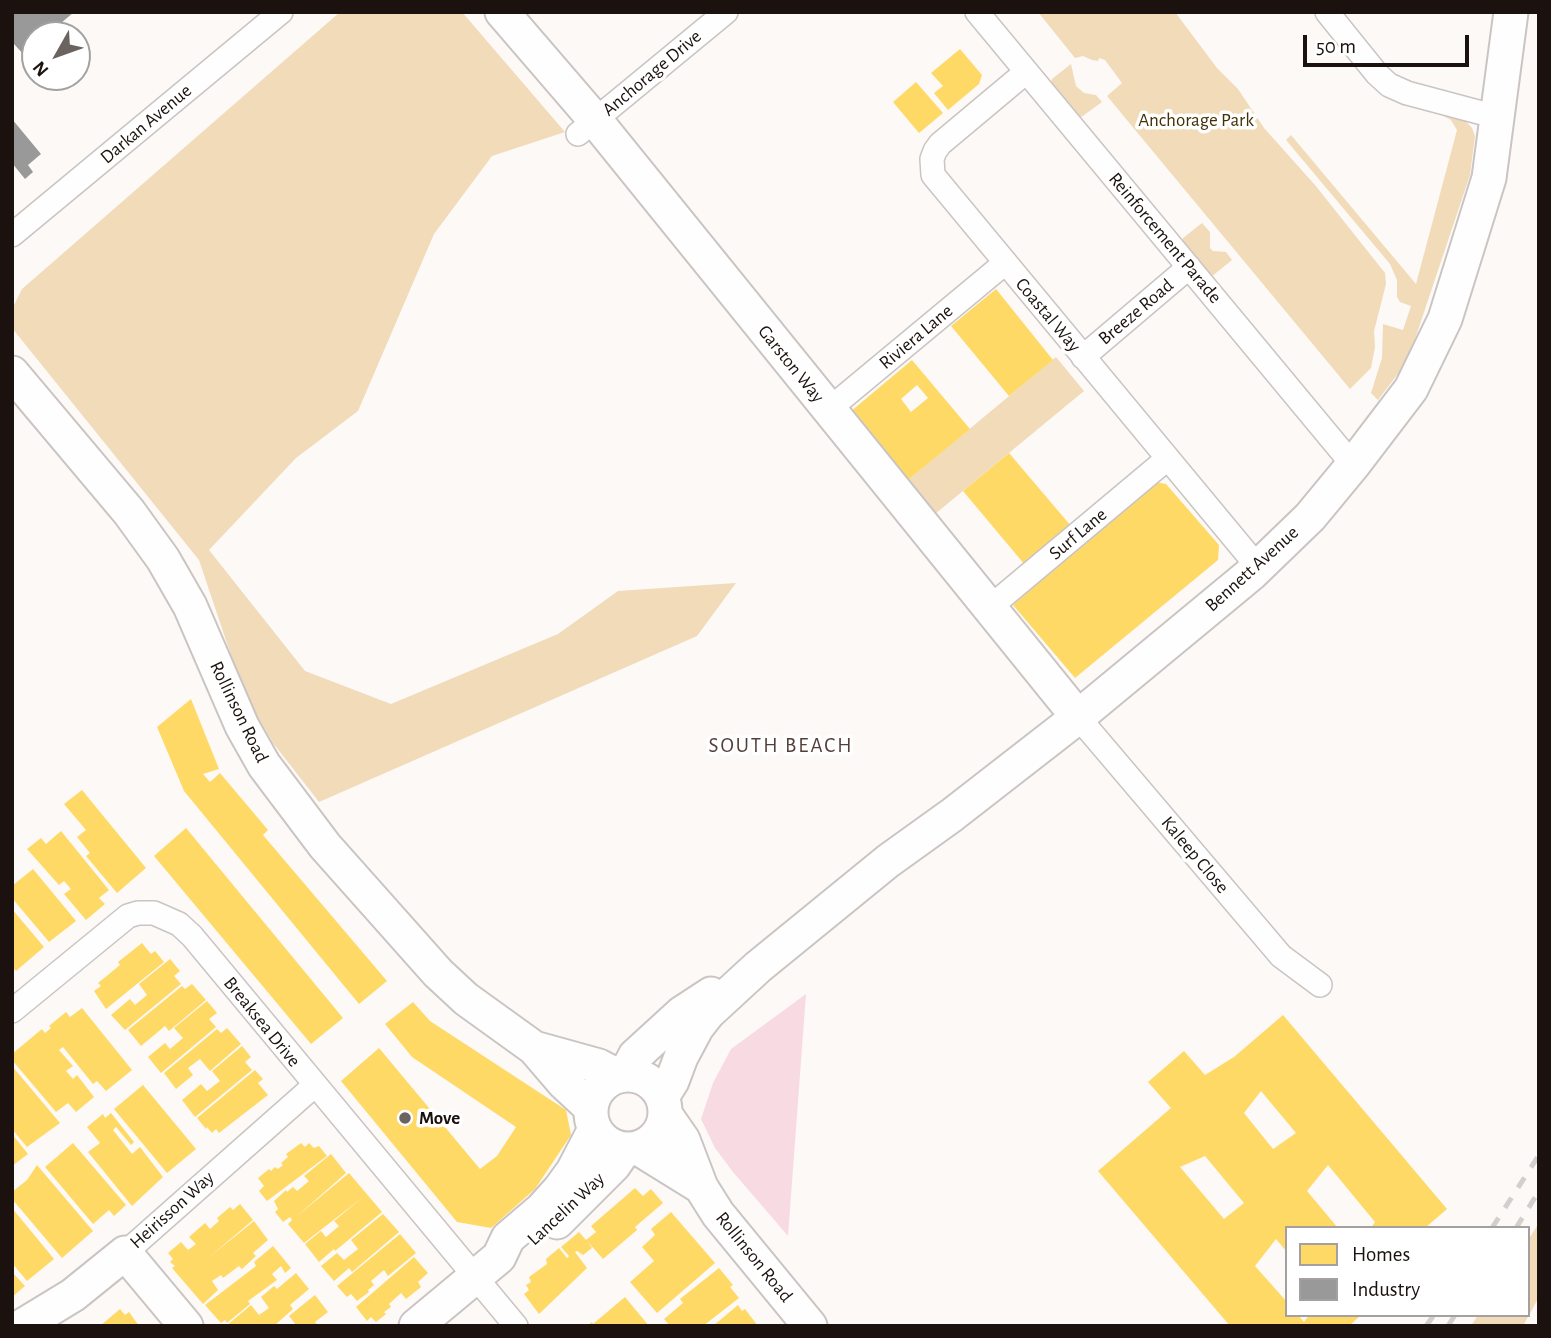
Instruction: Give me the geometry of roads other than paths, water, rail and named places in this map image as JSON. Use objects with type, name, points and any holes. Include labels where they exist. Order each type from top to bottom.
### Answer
[{"type":"street","name":"Darkan Avenue","points":[[12,235],[281,12]]},
{"type":"street","name":"Garston Way","points":[[502,12],[587,127],[828,410],[1078,717]]},
{"type":"street","name":"Anchorage Drive","points":[[587,127],[726,12]]},
{"type":"street","name":"Reinforcement Parade","points":[[977,12],[1353,465]]},
{"type":"street","points":[[1327,12],[1389,85],[1401,91],[1497,117]]},
{"type":"street","name":"Bennett Avenue","points":[[663,1105],[681,1056],[708,1013],[758,967],[888,861],[1078,717],[1258,567],[1310,517],[1353,465],[1411,389],[1445,320],[1489,178],[1511,12]]},
{"type":"street","name":"Coastal Way","points":[[1026,72],[934,150],[932,169],[936,180],[1258,567]]},
{"type":"street","name":"Riviera Lane","points":[[828,410],[1004,263]]},
{"type":"street","name":"Breeze Road","points":[[1083,357],[1189,267]]},
{"type":"street","name":"Rollinson Road","points":[[12,373],[129,512],[163,559],[190,606],[242,726],[264,765],[325,846],[438,973],[466,999],[534,1048],[593,1119]]},
{"type":"street","name":"Surf Lane","points":[[990,610],[1167,460]]},
{"type":"street","name":"Kaleep Close","points":[[1078,717],[1280,956],[1320,985]]},
{"type":"street","name":"Breaksea Drive","points":[[12,1011],[116,924],[138,913],[154,913],[168,917],[189,932],[314,1085],[488,1267],[516,1326]]},
{"type":"street","name":"Bennett Avenue","points":[[621,1076],[635,1056],[682,1013],[758,967]]},
{"type":"street","name":"Rollinson Road","points":[[534,1048],[599,1066],[621,1076]]},
{"type":"street","points":[[621,1076],[647,1080],[663,1105],[663,1126],[657,1135],[648,1144],[631,1149],[613,1146],[603,1139],[593,1119],[600,1088],[621,1076]]},
{"type":"street","name":"Heirisson Way","points":[[22,1326],[72,1295],[314,1085]]},
{"type":"street","name":"Rollinson Road","points":[[663,1105],[682,1139],[701,1187],[730,1230],[810,1326]]},
{"type":"street","name":"Lancelin Way","points":[[416,1326],[488,1267],[508,1238],[542,1209],[560,1189],[573,1171],[593,1119]]},
{"type":"street","name":"Rollinson Road","points":[[631,1149],[701,1187]]},
{"type":"street","name":"Lancelin Way","points":[[488,1267],[516,1255],[552,1227],[631,1149]]},
{"type":"street","points":[[124,1252],[186,1326]]},
{"type":"railway","points":[[1493,1226],[1539,1155]]},
{"type":"railway","points":[[1517,1226],[1539,1191]]},
{"type":"railway","points":[[1426,1326],[1433,1317]]},
{"type":"railway","points":[[1448,1326],[1454,1317]]},
{"type":"place","name":"Move","points":[[405,1118]]},
{"type":"district","name":"SOUTH BEACH","points":[[781,746]]},
{"type":"park label","name":"Anchorage Park","points":[[1196,120]]}]
